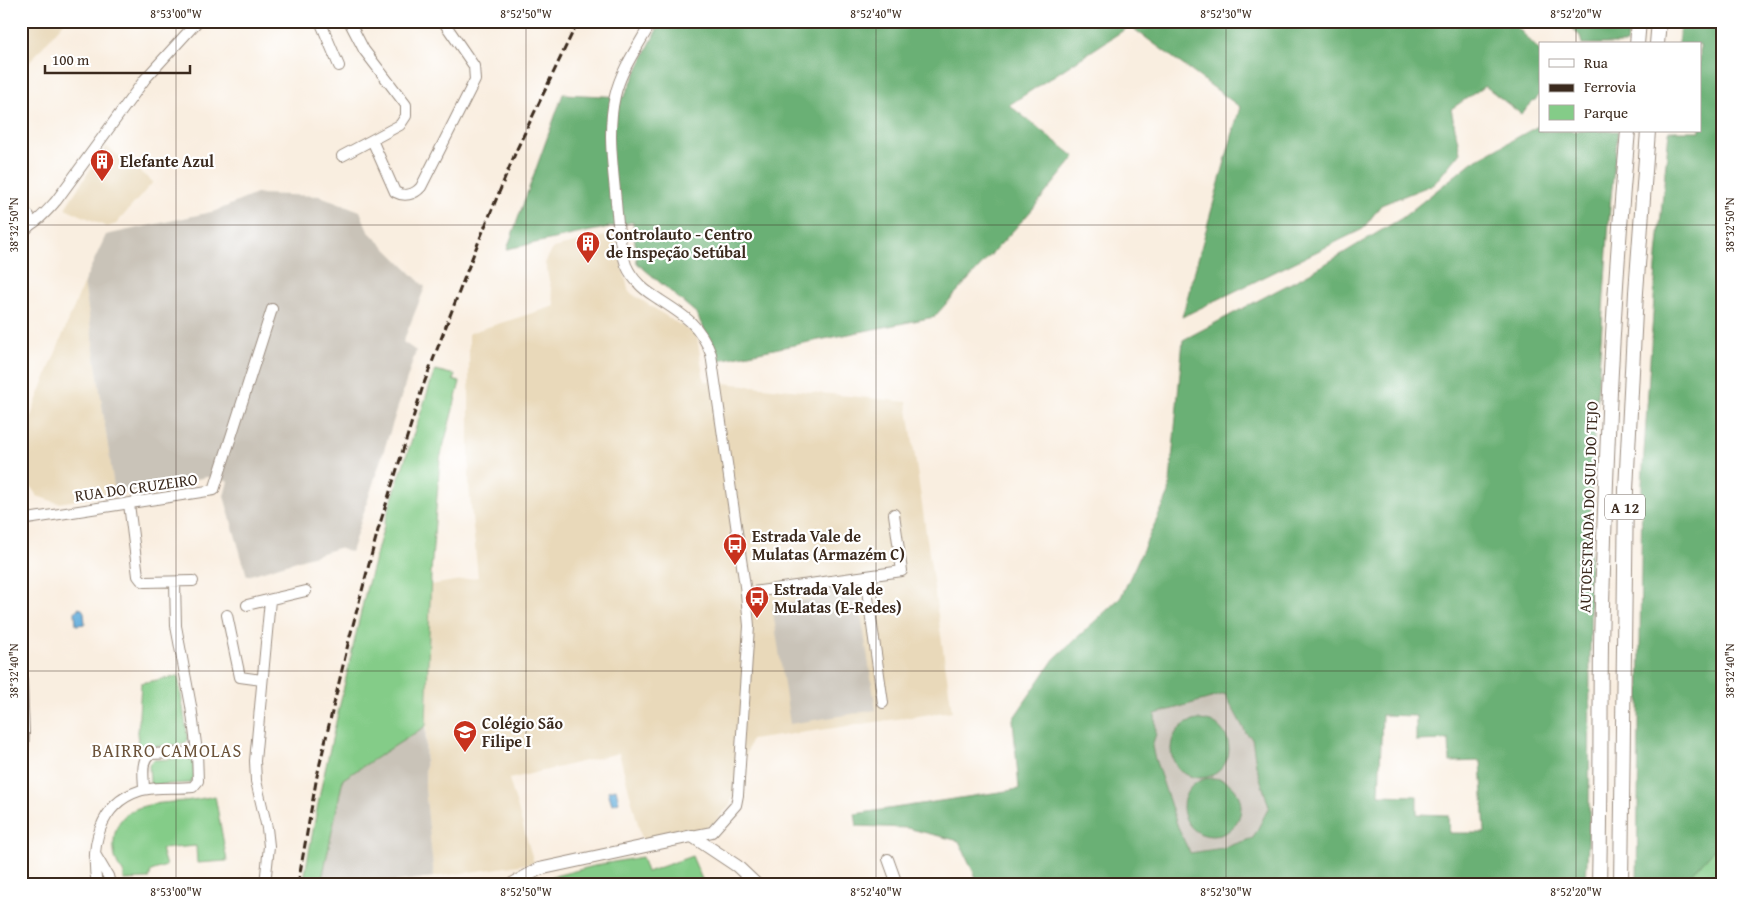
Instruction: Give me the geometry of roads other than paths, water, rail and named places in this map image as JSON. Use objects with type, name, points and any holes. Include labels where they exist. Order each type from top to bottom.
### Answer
[{"type":"highway","points":[[1637,42],[1639,21]]},
{"type":"highway","points":[[1657,42],[1659,21]]},
{"type":"highway","name":"AUTOESTRADA DO SUL DO TEJO","points":[[1599,884],[1601,639],[1605,504],[1614,329],[1628,132]]},
{"type":"highway","name":"A 12","points":[[1621,884],[1626,490],[1636,292],[1648,132]]},
{"type":"main road","points":[[21,681],[23,734],[21,773]]},
{"type":"main road","points":[[512,884],[530,873],[543,868],[692,836],[737,866],[756,884]]},
{"type":"street","points":[[24,223],[38,219],[56,201],[145,79],[198,21]]},
{"type":"street","points":[[320,21],[339,66]]},
{"type":"street","points":[[342,156],[400,125],[406,116],[406,105],[364,50],[349,21]]},
{"type":"street","points":[[372,140],[395,192],[408,195],[418,190],[475,80],[474,66],[443,21]]},
{"type":"street","points":[[652,21],[620,78],[612,112],[611,149],[619,232],[627,266],[635,280],[647,292],[683,315],[696,326],[706,341],[711,354],[746,593],[749,626],[736,805],[712,832],[692,836]]},
{"type":"street","name":"RUA DO CRUZEIRO","points":[[21,520],[214,490],[272,309]]},
{"type":"street","points":[[129,504],[139,578],[145,582],[194,582]]},
{"type":"street","points":[[746,593],[902,571],[894,514]]},
{"type":"street","points":[[865,576],[883,703]]},
{"type":"street","points":[[97,884],[94,868],[100,827],[107,814],[118,802],[136,792],[194,786],[198,780],[192,706],[176,626],[175,582]]},
{"type":"street","points":[[247,605],[306,591]]},
{"type":"street","points":[[265,884],[270,846],[268,828],[256,781],[255,761],[270,600]]},
{"type":"street","points":[[227,615],[239,676],[262,680]]},
{"type":"street","points":[[144,790],[144,762],[147,756],[150,754],[197,752]]},
{"type":"street","points":[[95,853],[111,881]]},
{"type":"street","points":[[888,859],[897,884]]},
{"type":"water","points":[[78,608],[84,612],[85,624],[76,625],[75,612]]},
{"type":"water","points":[[616,789],[619,802],[612,804],[608,791]]},
{"type":"railway","points":[[298,884],[317,776],[349,640],[378,530],[423,386],[474,253],[517,149],[578,21]]},
{"type":"place","name":"Elefante Azul","points":[[102,182]]},
{"type":"place","name":"Controlauto - Centro de Inspeção Setúbal","points":[[588,264]]},
{"type":"place","name":"Estrada Vale de Mulatas (Armazém C)","points":[[735,566]]},
{"type":"place","name":"Estrada Vale de Mulatas (E-Redes)","points":[[757,619]]},
{"type":"place","name":"Colégio São Filipe I","points":[[465,753]]},
{"type":"district","name":"BAIRRO CAMOLAS","points":[[167,750]]}]
